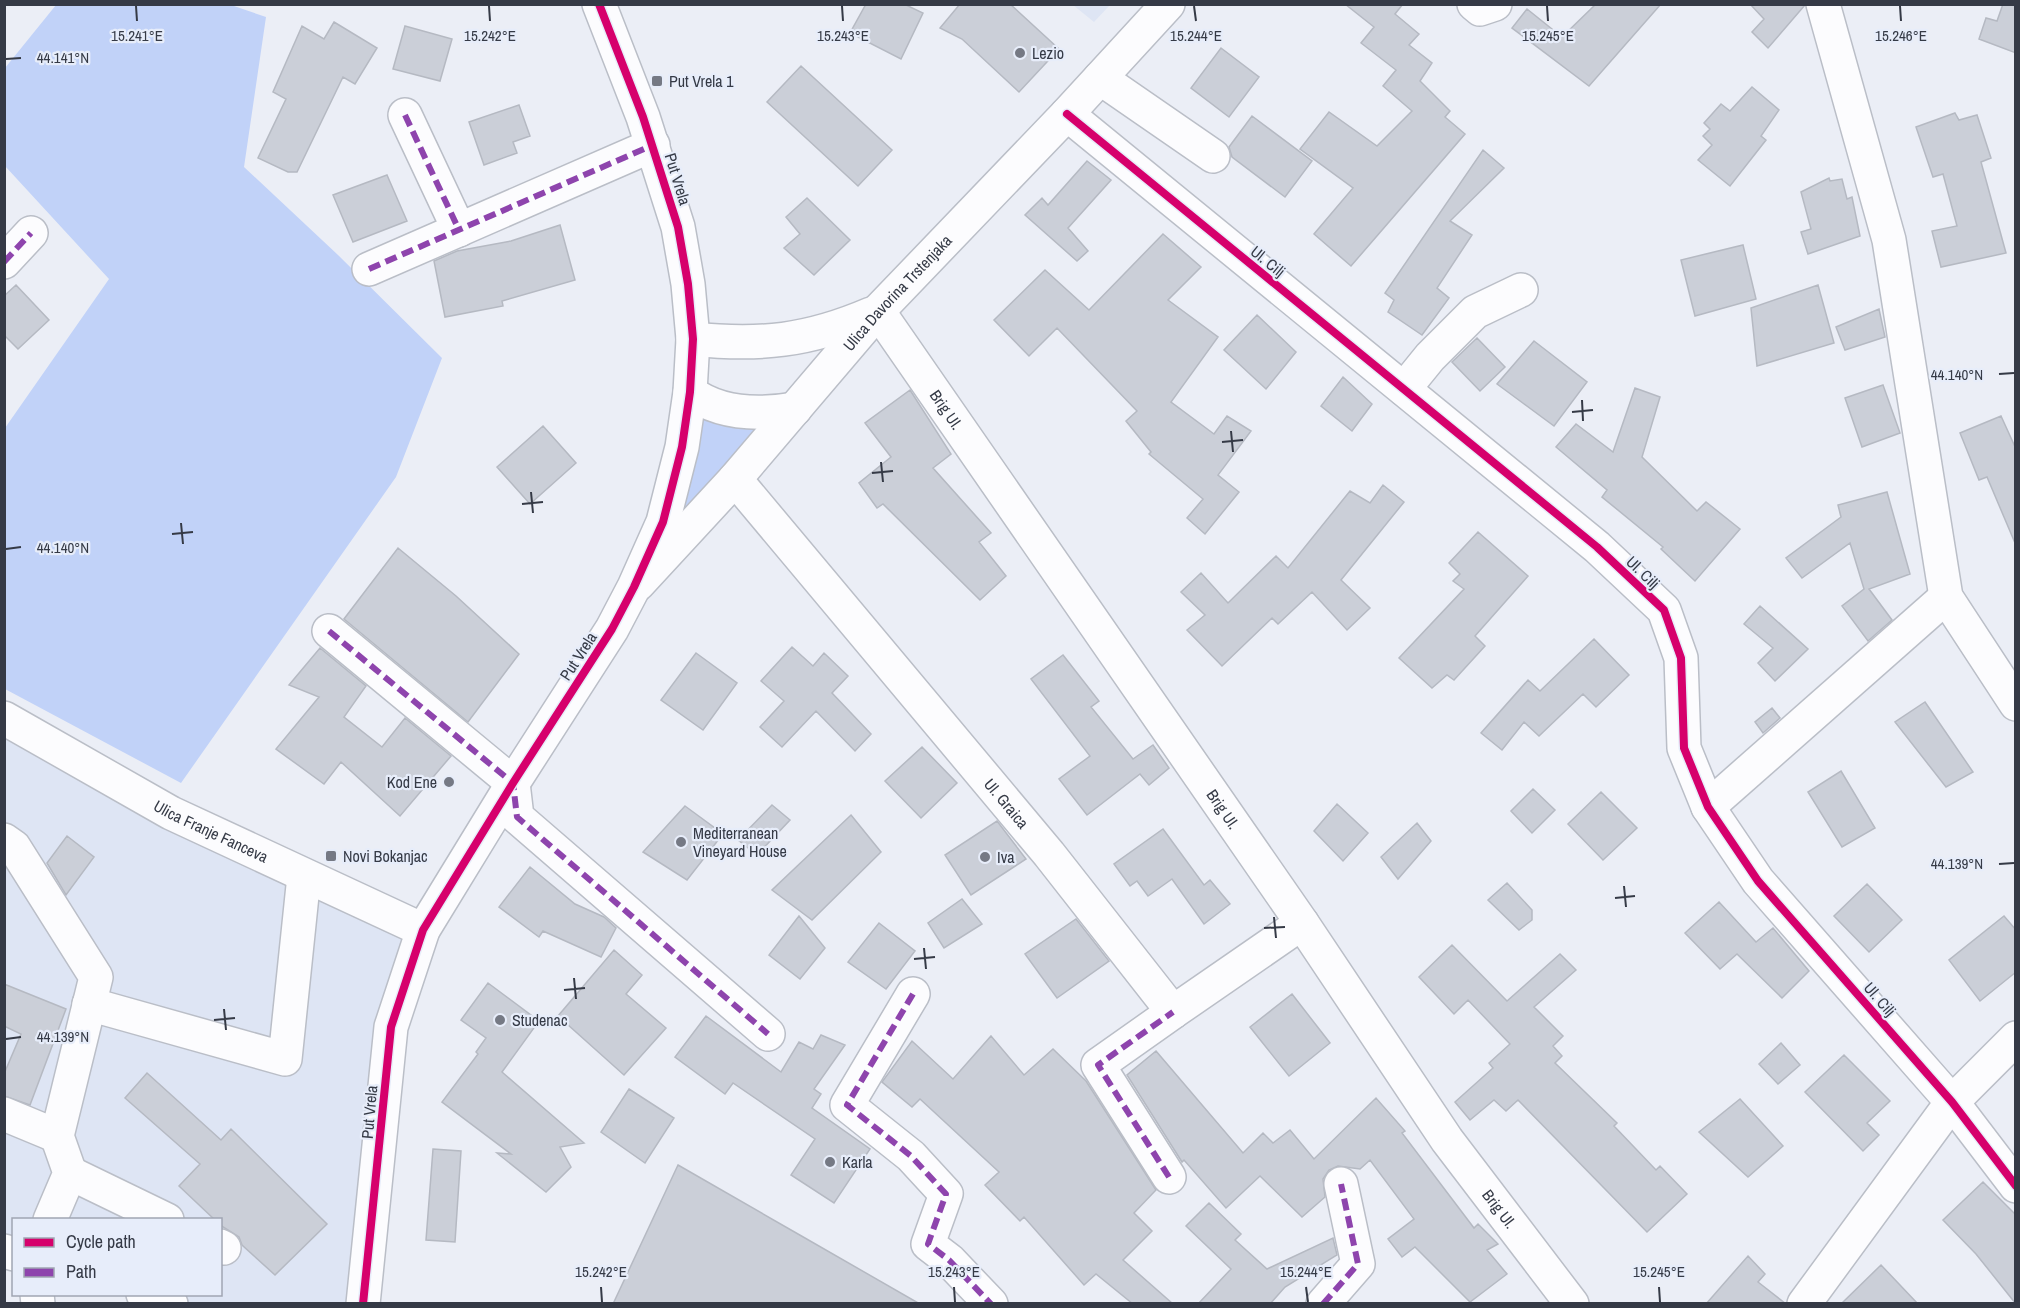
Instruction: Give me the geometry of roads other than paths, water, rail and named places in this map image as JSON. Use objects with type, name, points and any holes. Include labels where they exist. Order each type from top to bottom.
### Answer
[{"type":"street","name":"Put Vrela","points":[[363,1304],[391,1027],[423,930],[513,783],[612,629],[663,522],[682,447],[690,392],[693,339],[688,284],[678,227],[653,145],[598,4]]},
{"type":"street","name":"Ulica Davorina Trstenjaka","points":[[634,587],[735,479],[878,311],[1067,114],[1168,4]]},
{"type":"street","points":[[1474,4],[1480,9],[1495,4]]},
{"type":"street","points":[[1823,4],[1889,240],[1947,597],[2016,704]]},
{"type":"street","points":[[1100,78],[1213,156]]},
{"type":"street","name":"Ul. Cilj","points":[[1067,114],[1597,547],[1664,610],[1681,658],[1684,748],[1708,807],[1758,881],[1952,1102],[2016,1186]]},
{"type":"street","points":[[405,115],[459,230]]},
{"type":"street","points":[[369,269],[653,145]]},
{"type":"street","points":[[4,262],[32,233]]},
{"type":"street","points":[[1404,389],[1430,357],[1475,312],[1521,290]]},
{"type":"street","points":[[693,339],[723,342],[794,339],[833,330],[878,311]]},
{"type":"street","name":"Brig Ul.","points":[[878,311],[1302,923],[1447,1140],[1572,1304]]},
{"type":"street","points":[[690,392],[701,401],[722,409],[759,412],[795,409]]},
{"type":"street","name":"Ul. Graica","points":[[735,479],[1049,854],[1173,1012]]},
{"type":"street","points":[[1708,807],[1947,597]]},
{"type":"street","points":[[329,631],[513,783],[517,817],[768,1034]]},
{"type":"street","name":"Ulica Franje Fanceva","points":[[4,717],[171,813],[423,930]]},
{"type":"street","points":[[4,840],[14,847],[96,977],[57,1136],[70,1173],[51,1218]]},
{"type":"street","points":[[89,1004],[285,1059],[304,876]]},
{"type":"street","points":[[1169,1177],[1098,1065],[1302,923]]},
{"type":"street","points":[[913,994],[847,1105],[912,1156],[946,1194],[928,1244],[950,1260],[991,1304]]},
{"type":"street","points":[[1804,1304],[1952,1102],[2016,1038]]},
{"type":"street","points":[[4,1114],[57,1136]]},
{"type":"street","points":[[70,1173],[163,1218]]},
{"type":"street","points":[[1323,1304],[1358,1264],[1341,1184]]},
{"type":"street","points":[[149,1296],[171,1304]]},
{"type":"place","name":"Lezio","points":[[1020,53]]},
{"type":"place","name":"Put Vrela 1","points":[[657,81]]},
{"type":"place","name":"Kod Ene","points":[[449,782]]},
{"type":"place","name":"Mediterranean Vineyard House","points":[[681,842]]},
{"type":"place","name":"Novi Bokanjac","points":[[331,856]]},
{"type":"place","name":"Iva","points":[[985,857]]},
{"type":"place","name":"Studenac","points":[[500,1020]]},
{"type":"place","name":"Karla","points":[[830,1162]]}]
